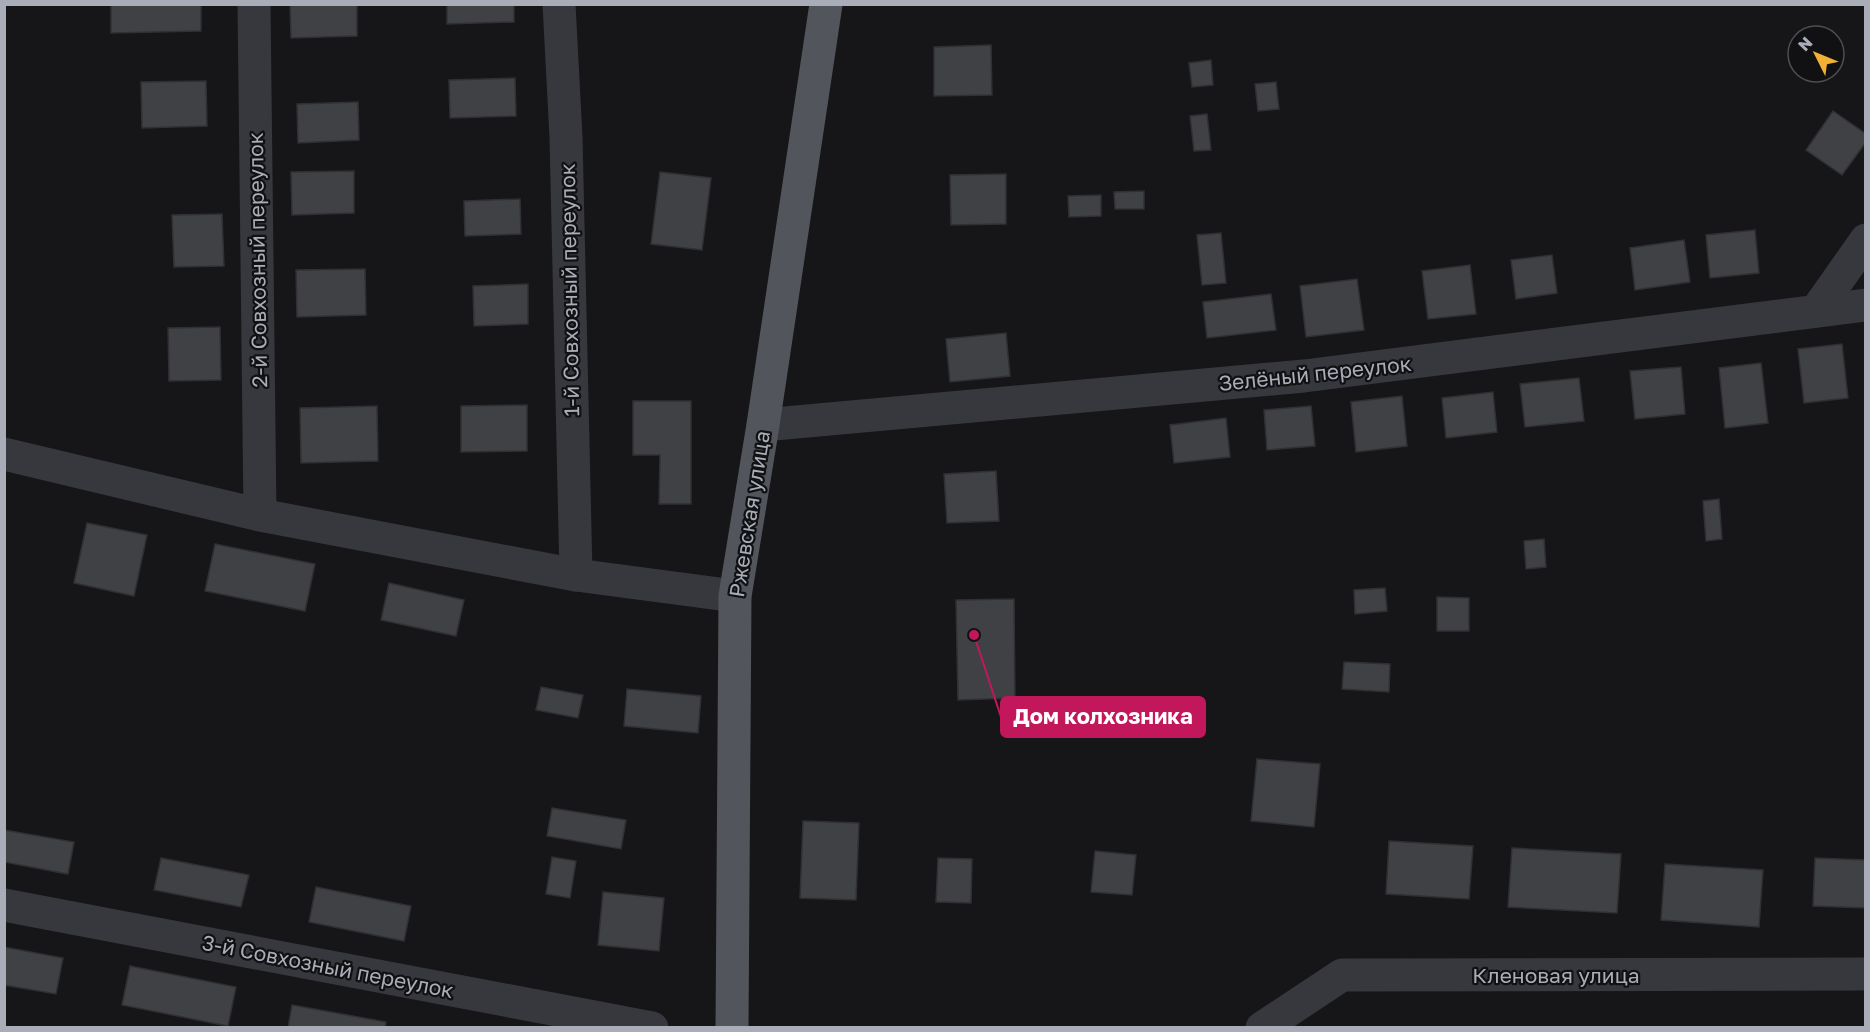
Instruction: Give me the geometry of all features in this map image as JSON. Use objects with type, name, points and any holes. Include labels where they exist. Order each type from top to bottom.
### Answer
[{"type":"main road","name":"Ржевская улица","points":[[732,1028],[735,596],[826,4]]},
{"type":"street","name":"2-й Совхозный переулок","points":[[254,4],[260,515]]},
{"type":"street","name":"1-й Совхозный переулок","points":[[559,4],[566,137],[576,575]]},
{"type":"street","points":[[1816,311],[1866,240]]},
{"type":"street","name":"Зелёный переулок","points":[[763,425],[1304,376],[1866,305]]},
{"type":"street","points":[[4,454],[260,515],[576,575],[735,596]]},
{"type":"street","name":"3-й Совхозный переулок","points":[[4,905],[652,1028]]},
{"type":"street","name":"Кленовая улица","points":[[1262,1028],[1342,975],[1866,974]]},
{"type":"building","points":[[111,4],[201,4],[201,31],[111,33]]},
{"type":"building","points":[[290,4],[357,4],[357,36],[291,38]]},
{"type":"building","points":[[447,4],[514,4],[514,22],[447,24]]},
{"type":"building","points":[[991,45],[992,95],[934,96],[934,47]]},
{"type":"building","points":[[1211,60],[1213,85],[1192,87],[1189,63]]},
{"type":"building","points":[[515,78],[516,116],[450,118],[449,80]]},
{"type":"building","points":[[206,81],[207,126],[142,128],[141,82]]},
{"type":"building","points":[[1276,82],[1279,109],[1258,111],[1255,84]]},
{"type":"building","points":[[358,102],[359,140],[298,143],[297,104]]},
{"type":"building","points":[[1833,111],[1866,134],[1866,142],[1842,175],[1806,150]]},
{"type":"building","points":[[1207,114],[1211,150],[1194,151],[1190,116]]},
{"type":"building","points":[[354,171],[354,213],[292,215],[291,172]]},
{"type":"building","points":[[660,172],[711,178],[702,250],[651,244]]},
{"type":"building","points":[[1006,174],[1006,224],[951,225],[950,175]]},
{"type":"building","points":[[1144,191],[1144,209],[1115,209],[1114,192]]},
{"type":"building","points":[[1101,195],[1101,216],[1069,217],[1068,196]]},
{"type":"building","points":[[520,199],[521,234],[465,236],[464,201]]},
{"type":"building","points":[[222,214],[224,266],[174,267],[172,215]]},
{"type":"building","points":[[1755,230],[1759,273],[1710,278],[1706,235]]},
{"type":"building","points":[[1221,233],[1226,283],[1202,285],[1197,235]]},
{"type":"building","points":[[1684,240],[1690,282],[1635,290],[1630,248]]},
{"type":"building","points":[[1552,255],[1557,293],[1516,299],[1511,260]]},
{"type":"building","points":[[1470,265],[1476,314],[1428,319],[1422,271]]},
{"type":"building","points":[[365,269],[366,315],[297,317],[296,270]]},
{"type":"building","points":[[1357,279],[1364,330],[1306,337],[1300,286]]},
{"type":"building","points":[[528,284],[528,324],[474,326],[473,286]]},
{"type":"building","points":[[1271,294],[1276,330],[1207,338],[1203,302]]},
{"type":"building","points":[[220,327],[221,380],[169,381],[168,328]]},
{"type":"building","points":[[1006,333],[1010,376],[950,382],[946,339]]},
{"type":"building","points":[[1842,344],[1848,398],[1804,403],[1798,349]]},
{"type":"building","points":[[1761,363],[1768,423],[1725,428],[1719,368]]},
{"type":"building","points":[[1681,367],[1685,414],[1635,419],[1630,371]]},
{"type":"building","points":[[1579,378],[1584,421],[1525,427],[1520,384]]},
{"type":"building","points":[[1493,392],[1497,432],[1446,438],[1442,398]]},
{"type":"building","points":[[1402,396],[1407,446],[1356,452],[1351,402]]},
{"type":"building","points":[[633,401],[691,401],[691,504],[659,504],[660,455],[633,455]]},
{"type":"building","points":[[527,405],[527,451],[461,452],[461,406]]},
{"type":"building","points":[[377,406],[378,461],[301,463],[300,408]]},
{"type":"building","points":[[1311,406],[1315,446],[1267,450],[1264,410]]},
{"type":"building","points":[[1226,418],[1230,457],[1174,463],[1170,425]]},
{"type":"building","points":[[996,471],[999,521],[947,523],[944,474]]},
{"type":"building","points":[[1719,499],[1722,539],[1706,541],[1703,501]]},
{"type":"building","points":[[87,523],[147,535],[134,596],[74,583]]},
{"type":"building","points":[[1544,539],[1546,567],[1526,569],[1524,541]]},
{"type":"building","points":[[215,544],[315,564],[305,611],[205,591]]},
{"type":"building","points":[[389,583],[464,600],[456,636],[381,620]]},
{"type":"building","points":[[1385,588],[1387,611],[1355,614],[1354,590]]},
{"type":"building","points":[[1437,597],[1469,598],[1469,631],[1437,631]]},
{"type":"building","points":[[1014,599],[1015,698],[958,700],[956,600]]},
{"type":"building","points":[[1344,662],[1390,664],[1389,692],[1342,689]]},
{"type":"building","points":[[541,687],[583,695],[578,718],[536,710]]},
{"type":"building","points":[[627,689],[701,696],[698,733],[624,726]]},
{"type":"building","points":[[1257,759],[1320,764],[1314,827],[1251,821]]},
{"type":"building","points":[[552,808],[626,820],[621,849],[547,836]]},
{"type":"building","points":[[803,821],[859,823],[856,900],[800,898]]},
{"type":"building","points":[[4,830],[74,842],[68,874],[4,862]]},
{"type":"building","points":[[1389,841],[1473,846],[1469,899],[1386,894]]},
{"type":"building","points":[[1512,848],[1621,854],[1617,913],[1508,907]]},
{"type":"building","points":[[1095,851],[1136,855],[1132,895],[1091,892]]},
{"type":"building","points":[[552,857],[576,861],[570,898],[546,894]]},
{"type":"building","points":[[161,858],[249,875],[241,907],[154,890]]},
{"type":"building","points":[[938,858],[972,859],[971,903],[936,902]]},
{"type":"building","points":[[1815,858],[1866,860],[1866,908],[1813,906]]},
{"type":"building","points":[[1665,864],[1763,870],[1759,927],[1661,920]]},
{"type":"building","points":[[316,887],[411,906],[404,941],[309,922]]},
{"type":"building","points":[[603,892],[664,898],[659,951],[598,945]]},
{"type":"building","points":[[4,947],[63,958],[56,994],[4,985]]},
{"type":"building","points":[[130,966],[236,987],[228,1026],[122,1005]]},
{"type":"building","points":[[292,1005],[386,1022],[385,1028],[288,1028]]},
{"type":"place","name":"Дом колхозника","points":[[974,635]]}]
